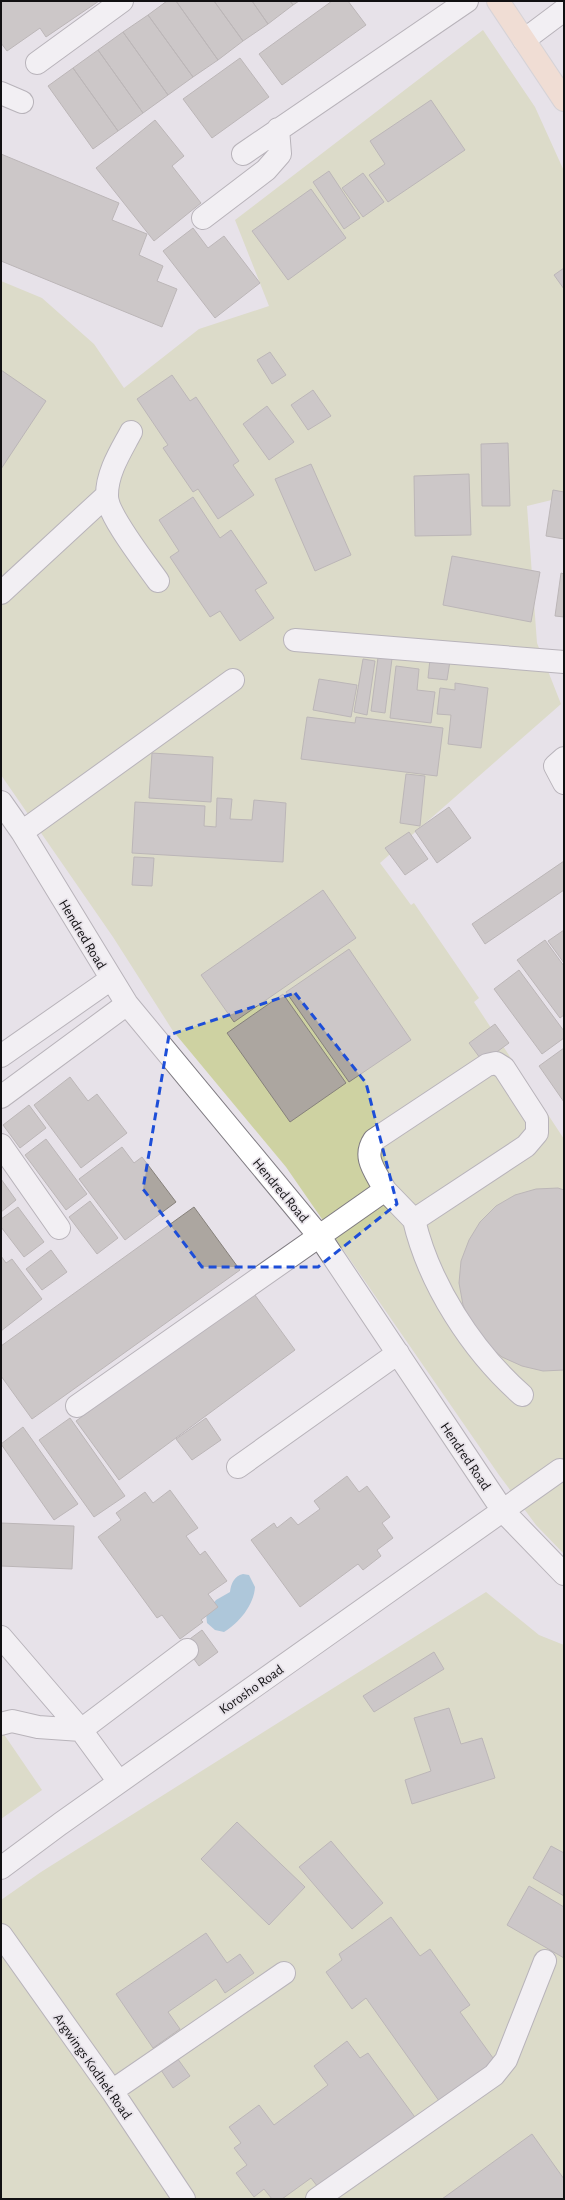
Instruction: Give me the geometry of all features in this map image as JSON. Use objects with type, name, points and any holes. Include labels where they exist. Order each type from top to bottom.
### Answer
[{"type":"main road","points":[[498,1],[564,100]]},
{"type":"street","points":[[37,63],[122,1]]},
{"type":"street","points":[[243,154],[467,1]]},
{"type":"street","points":[[524,40],[564,10]]},
{"type":"street","points":[[1,93],[22,102]]},
{"type":"street","points":[[202,218],[266,170],[280,154],[278,129]]},
{"type":"street","points":[[1,593],[106,496],[116,459],[131,432]]},
{"type":"street","points":[[106,496],[117,521],[158,581]]},
{"type":"street","points":[[295,640],[564,662]]},
{"type":"street","points":[[22,832],[233,680]]},
{"type":"street","points":[[564,758],[555,766],[564,783]]},
{"type":"street","name":"Hendred Road","points":[[1,802],[22,832],[127,1004],[320,1237],[503,1511],[564,1574]]},
{"type":"street","points":[[1,1056],[111,979]]},
{"type":"street","points":[[1,1097],[127,1004]]},
{"type":"street","points":[[414,1220],[526,1146],[537,1133],[537,1120],[504,1068],[496,1063],[487,1065],[374,1140],[368,1149],[369,1159],[385,1190],[414,1220],[423,1254],[432,1275],[444,1295],[484,1356],[507,1382],[522,1395]]},
{"type":"street","points":[[1,1144],[59,1228]]},
{"type":"street","points":[[77,1406],[385,1190]]},
{"type":"street","points":[[238,1467],[398,1353]]},
{"type":"street","name":"Korosho Road","points":[[1,1868],[119,1782],[560,1470]]},
{"type":"street","points":[[1,1637],[81,1730],[119,1782]]},
{"type":"street","points":[[1,1724],[12,1721],[38,1727],[81,1730],[187,1650]]},
{"type":"street","name":"Argwings Kodhek Road","points":[[1,1935],[112,2091],[184,2199]]},
{"type":"street","points":[[317,2199],[494,2075],[506,2060],[545,1961]]},
{"type":"street","points":[[112,2091],[284,1973]]},
{"type":"highlighted area","points":[[295,993],[366,1083],[397,1204],[318,1267],[202,1267],[143,1189],[169,1035]]},
{"type":"green space","points":[[483,30],[535,107],[564,171],[564,497],[527,506],[537,643],[561,704],[380,863],[411,905],[414,903],[479,998],[474,1002],[564,1139],[564,1554],[536,1525],[499,1475],[286,1167],[173,1031],[113,937],[1,775],[1,281],[42,298],[94,344],[124,388],[199,329],[269,306],[235,220]]},
{"type":"green space","points":[[486,1592],[539,1635],[564,1645],[564,2199],[1,2199],[1,1900],[41,1872]]},
{"type":"green space","points":[[1,1730],[42,1790],[1,1819]]},
{"type":"water","points":[[243,1574],[249,1575],[255,1587],[249,1607],[240,1619],[230,1628],[224,1632],[215,1630],[207,1623],[206,1613],[216,1600],[230,1592],[234,1581],[237,1577]]},
{"type":"building","points":[[1,1],[99,1],[46,37],[40,28],[7,51],[1,43]]},
{"type":"building","points":[[167,1],[176,1],[218,60],[193,77],[148,15]]},
{"type":"building","points":[[176,1],[214,1],[243,41],[218,60]]},
{"type":"building","points":[[214,1],[252,1],[268,24],[243,41]]},
{"type":"building","points":[[252,1],[290,1],[293,5],[268,24]]},
{"type":"building","points":[[290,1],[299,1],[293,5]]},
{"type":"building","points":[[332,1],[348,1],[366,25],[282,85],[259,54]]},
{"type":"building","points":[[148,15],[193,77],[168,95],[123,32]]},
{"type":"building","points":[[123,32],[168,95],[143,113],[98,50]]},
{"type":"building","points":[[98,50],[143,113],[118,131],[73,68]]},
{"type":"building","points":[[240,58],[269,97],[212,138],[183,99]]},
{"type":"building","points":[[73,68],[118,131],[93,149],[48,86]]},
{"type":"building","points":[[431,100],[465,150],[388,202],[369,175],[385,164],[370,141]]},
{"type":"building","points":[[155,120],[184,156],[172,166],[201,203],[154,241],[96,168]]},
{"type":"building","points":[[1,154],[119,203],[112,220],[147,234],[139,255],[163,266],[157,281],[177,289],[162,327],[1,261]]},
{"type":"building","points":[[329,171],[360,218],[344,229],[313,182]]},
{"type":"building","points":[[363,173],[384,202],[363,217],[342,188]]},
{"type":"building","points":[[311,189],[346,238],[288,280],[252,231]]},
{"type":"building","points":[[193,228],[208,248],[224,236],[260,283],[215,318],[163,251]]},
{"type":"building","points":[[564,268],[564,289],[554,275]]},
{"type":"building","points":[[270,352],[286,375],[272,384],[257,360]]},
{"type":"building","points":[[1,370],[46,401],[1,469]]},
{"type":"building","points":[[172,375],[190,401],[196,397],[239,461],[233,465],[254,495],[218,519],[198,489],[193,492],[163,448],[168,445],[137,399]]},
{"type":"building","points":[[313,390],[331,416],[308,430],[291,405]]},
{"type":"building","points":[[267,406],[294,442],[269,460],[243,424]]},
{"type":"building","points":[[508,443],[510,506],[482,506],[481,444]]},
{"type":"building","points":[[311,464],[351,555],[315,571],[275,479]]},
{"type":"building","points":[[469,474],[471,535],[415,536],[414,476]]},
{"type":"building","points":[[553,490],[564,492],[564,539],[546,536]]},
{"type":"building","points":[[193,497],[220,538],[231,530],[267,583],[255,590],[274,618],[240,641],[220,611],[210,617],[170,557],[179,551],[159,520]]},
{"type":"building","points":[[452,556],[540,572],[531,622],[443,605]]},
{"type":"building","points":[[561,573],[564,574],[564,617],[555,616]]},
{"type":"building","points":[[379,650],[393,651],[385,713],[371,711]]},
{"type":"building","points":[[363,659],[375,661],[367,715],[354,712]]},
{"type":"building","points":[[430,659],[450,661],[447,680],[428,678]]},
{"type":"building","points":[[396,666],[419,669],[417,690],[435,692],[431,723],[390,718]]},
{"type":"building","points":[[319,679],[357,685],[351,717],[313,710]]},
{"type":"building","points":[[455,683],[488,688],[481,748],[448,744],[451,715],[437,714],[440,688],[455,690]]},
{"type":"building","points":[[307,717],[355,723],[356,717],[443,728],[437,776],[301,759]]},
{"type":"building","points":[[152,753],[213,757],[211,802],[149,798]]},
{"type":"building","points":[[406,774],[425,776],[420,826],[400,823]]},
{"type":"building","points":[[217,798],[232,799],[230,819],[252,820],[254,800],[286,803],[283,862],[132,853],[135,802],[205,806],[204,826],[216,827]]},
{"type":"building","points":[[449,807],[471,838],[437,863],[415,831]]},
{"type":"building","points":[[409,832],[428,859],[405,875],[385,848]]},
{"type":"building","points":[[134,857],[154,858],[152,886],[132,885]]},
{"type":"building","points":[[564,861],[564,890],[485,944],[472,924]]},
{"type":"building","points":[[323,890],[356,938],[234,1022],[201,975]]},
{"type":"building","points":[[564,930],[564,963],[548,941]]},
{"type":"building","points":[[545,940],[564,966],[564,1015],[560,1018],[517,960]]},
{"type":"building","points":[[349,949],[411,1040],[349,1082],[286,992]]},
{"type":"building","points":[[519,970],[564,1031],[564,1038],[542,1054],[494,989]]},
{"type":"building","points":[[283,994],[346,1083],[290,1122],[227,1033]]},
{"type":"building","points":[[495,1024],[509,1043],[483,1062],[469,1043]]},
{"type":"building","points":[[564,1048],[564,1102],[539,1066]]},
{"type":"building","points":[[70,1077],[88,1101],[97,1094],[127,1133],[81,1168],[34,1105]]},
{"type":"building","points":[[29,1105],[46,1128],[20,1148],[3,1125]]},
{"type":"building","points":[[46,1139],[87,1194],[66,1210],[25,1155]]},
{"type":"building","points":[[122,1147],[134,1163],[142,1157],[176,1202],[125,1240],[79,1179]]},
{"type":"building","points":[[1,1179],[16,1200],[1,1212]]},
{"type":"building","points":[[558,1188],[564,1190],[564,1370],[543,1371],[522,1366],[502,1357],[485,1343],[472,1325],[463,1305],[459,1283],[461,1261],[469,1240],[480,1222],[496,1206],[515,1195],[536,1189]]},
{"type":"building","points":[[90,1201],[118,1238],[97,1254],[69,1217]]},
{"type":"building","points":[[18,1207],[44,1242],[24,1257],[1,1227],[1,1219]]},
{"type":"building","points":[[194,1207],[240,1270],[32,1419],[1,1376],[1,1346]]},
{"type":"building","points":[[51,1250],[67,1272],[42,1290],[26,1269]]},
{"type":"building","points":[[1,1256],[6,1263],[12,1259],[42,1299],[1,1331]]},
{"type":"building","points":[[252,1291],[295,1350],[119,1480],[76,1421]]},
{"type":"building","points":[[70,1418],[125,1496],[94,1517],[39,1440]]},
{"type":"building","points":[[206,1418],[221,1440],[192,1460],[176,1439]]},
{"type":"building","points":[[23,1427],[78,1504],[54,1520],[1,1444]]},
{"type":"building","points":[[347,1476],[359,1492],[367,1486],[390,1517],[382,1523],[393,1538],[377,1550],[381,1556],[363,1570],[358,1564],[300,1607],[251,1540],[274,1523],[277,1528],[291,1517],[298,1525],[320,1509],[314,1501]]},
{"type":"building","points":[[170,1490],[198,1528],[186,1536],[200,1555],[205,1551],[227,1581],[208,1594],[218,1607],[201,1620],[203,1622],[180,1639],[162,1615],[157,1618],[98,1537],[121,1520],[116,1513],[145,1492],[153,1503]]},
{"type":"building","points":[[1,1523],[74,1526],[72,1569],[1,1566]]},
{"type":"building","points":[[202,1630],[218,1652],[199,1666],[183,1644]]},
{"type":"building","points":[[434,1652],[444,1669],[374,1712],[363,1696]]},
{"type":"building","points":[[449,1708],[461,1744],[482,1738],[495,1778],[412,1804],[405,1780],[431,1771],[414,1718]]},
{"type":"building","points":[[237,1822],[305,1887],[269,1925],[201,1859]]},
{"type":"building","points":[[331,1841],[383,1903],[352,1929],[299,1867]]},
{"type":"building","points":[[551,1846],[564,1853],[564,1896],[533,1878]]},
{"type":"building","points":[[529,1886],[564,1907],[564,1958],[507,1925]]},
{"type":"building","points":[[391,1917],[420,1956],[430,1949],[470,2005],[460,2012],[498,2065],[442,2105],[366,1998],[352,2009],[326,1972],[342,1960],[339,1954]]},
{"type":"building","points":[[206,1933],[227,1963],[240,1954],[254,1973],[225,1993],[216,1979],[168,2012],[180,2029],[153,2048],[116,1994]]},
{"type":"building","points":[[347,2041],[360,2058],[368,2053],[417,2120],[321,2191],[311,2178],[282,2199],[272,2199],[264,2189],[254,2197],[236,2173],[247,2165],[234,2148],[241,2143],[229,2127],[259,2105],[274,2125],[328,2085],[314,2066]]},
{"type":"building","points":[[175,2055],[190,2076],[173,2088],[159,2067]]},
{"type":"building","points":[[532,2134],[564,2179],[564,2199],[442,2199]]}]
